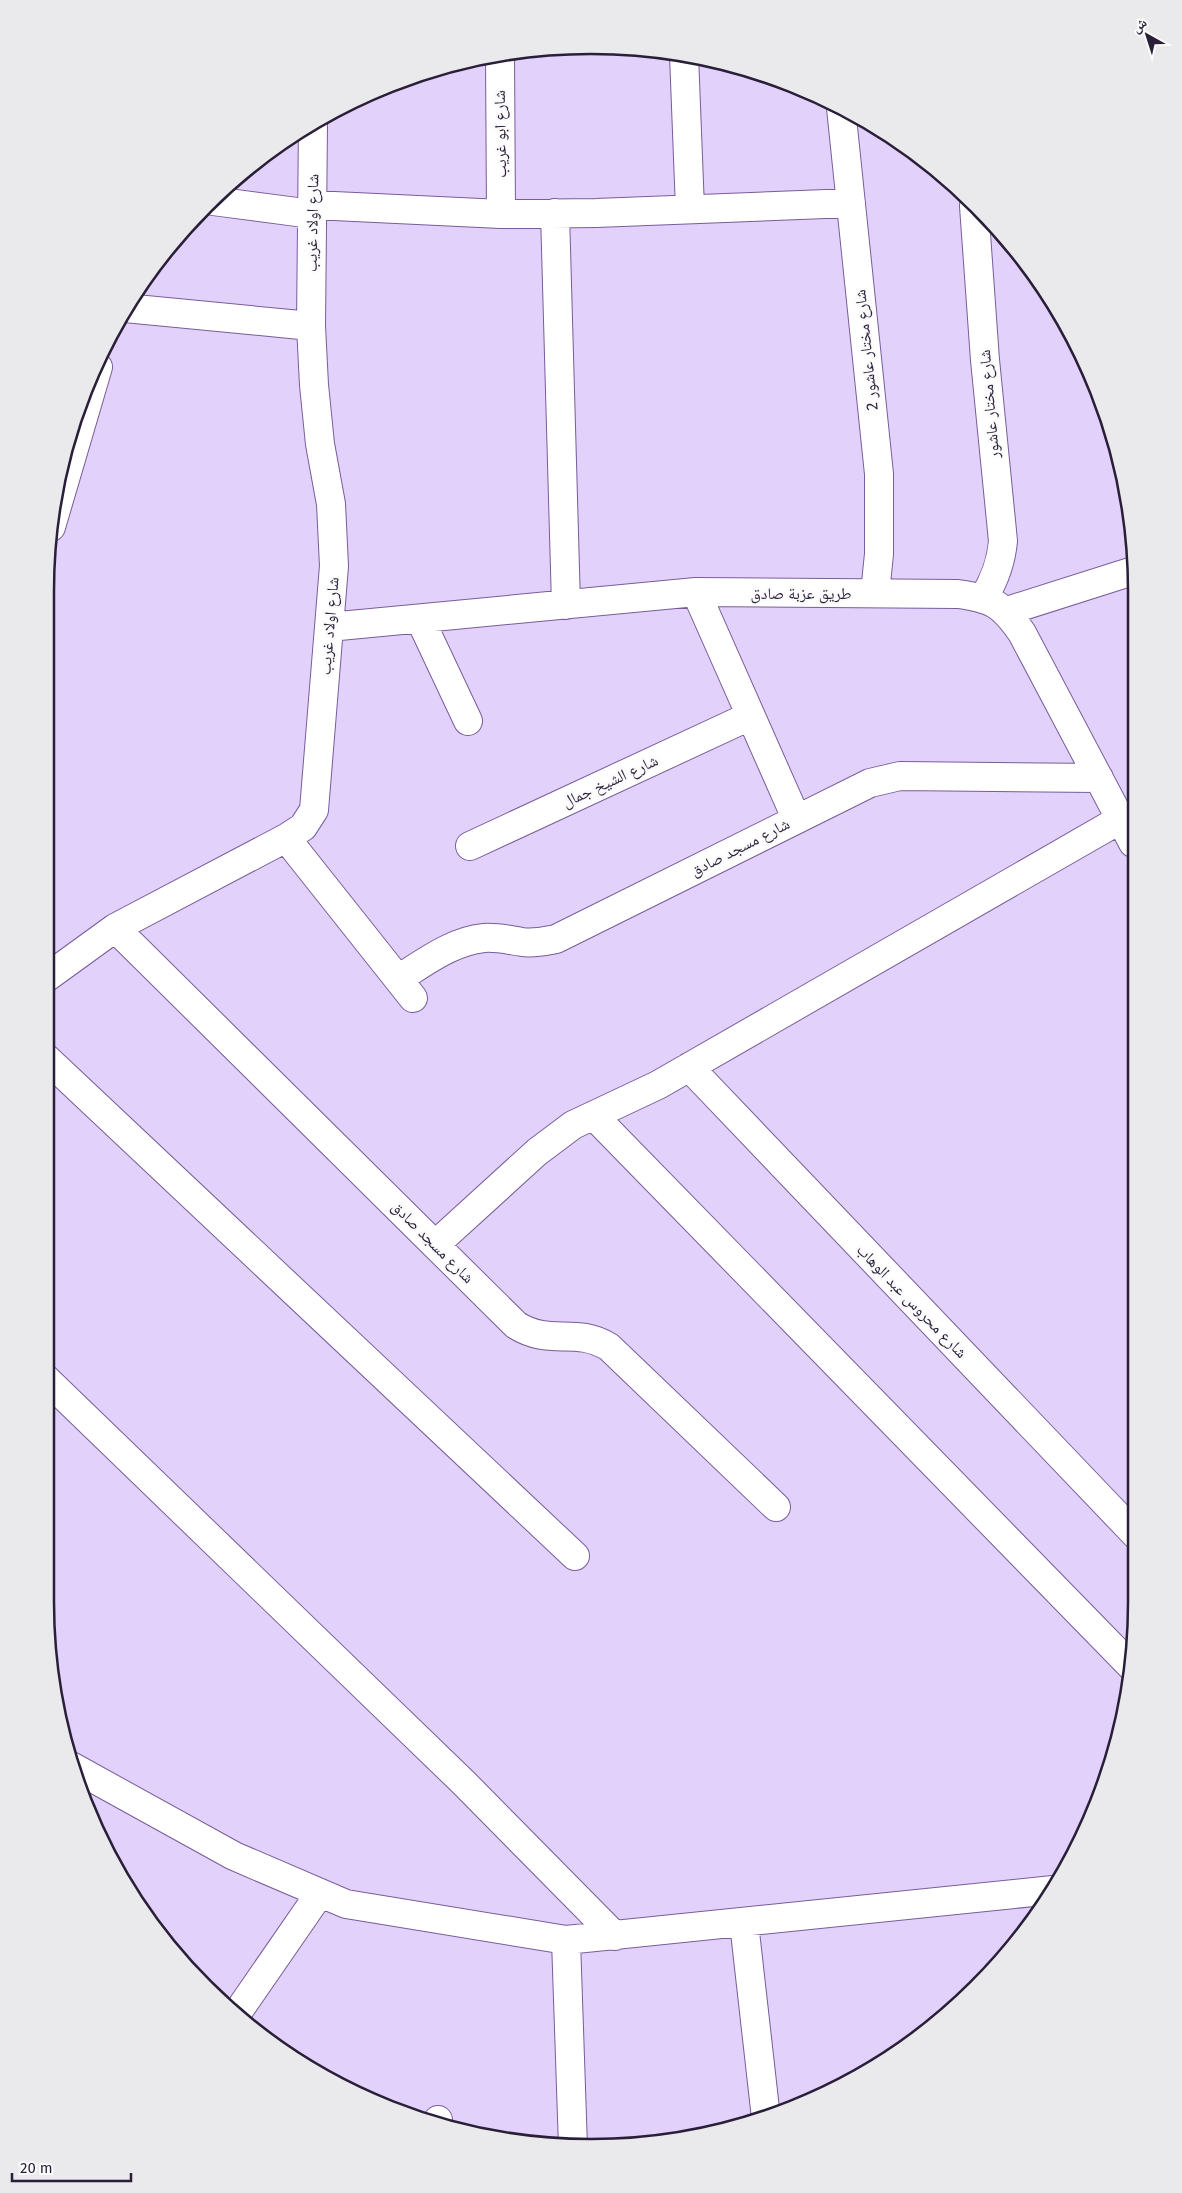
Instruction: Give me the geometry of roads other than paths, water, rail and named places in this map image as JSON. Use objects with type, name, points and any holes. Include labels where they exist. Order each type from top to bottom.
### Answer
[{"type":"street","name":"شارع ابو غريب","points":[[500,62],[501,214]]},
{"type":"street","points":[[684,62],[690,209]]},
{"type":"street","name":"شارع مختار عاشور 2","points":[[842,116],[879,474],[879,554],[875,593]]},
{"type":"street","name":"شارع اولاد غريب","points":[[54,972],[115,928],[286,838],[303,827],[314,810],[334,566],[331,504],[320,444],[311,326],[313,132]]},
{"type":"street","points":[[221,202],[312,209],[501,214],[851,203]]},
{"type":"street","points":[[555,213],[566,605]]},
{"type":"street","name":"شارع مختار عاشور","points":[[975,215],[985,360],[1003,541],[1001,561],[994,580],[984,597]]},
{"type":"street","points":[[134,309],[311,326]]},
{"type":"street","points":[[68,470],[86,408]]},
{"type":"street","points":[[1007,611],[1127,572]]},
{"type":"street","points":[[696,592],[796,818]]},
{"type":"street","name":"طريق عزبة صادق","points":[[329,627],[696,592],[958,594],[984,597],[1007,611],[1022,632],[1128,833]]},
{"type":"street","points":[[420,619],[468,721]]},
{"type":"street","name":"شارع الشيخ جمال","points":[[470,846],[750,716]]},
{"type":"street","name":"شارع مسجد صادق","points":[[286,838],[406,989],[462,943],[484,938],[507,939],[523,943],[556,939],[796,818],[870,783],[900,776],[1099,778]]},
{"type":"street","points":[[436,1244],[537,1152],[573,1125],[650,1089],[1121,819]]},
{"type":"street","name":"شارع مسجد صادق","points":[[115,928],[516,1325],[528,1333],[544,1337],[586,1337],[609,1348],[776,1507]]},
{"type":"street","points":[[54,1066],[575,1556]]},
{"type":"street","name":"شارع محروس عبد الوهاب","points":[[689,1067],[1128,1527]]},
{"type":"street","points":[[594,1116],[1125,1660]]},
{"type":"street","points":[[54,1387],[456,1775],[615,1936]]},
{"type":"street","points":[[82,1776],[234,1856],[346,1904],[566,1940],[1044,1891]]},
{"type":"street","points":[[241,2009],[320,1893]]},
{"type":"street","points":[[744,1922],[765,2111]]},
{"type":"street","points":[[566,1940],[572,2138]]}]
